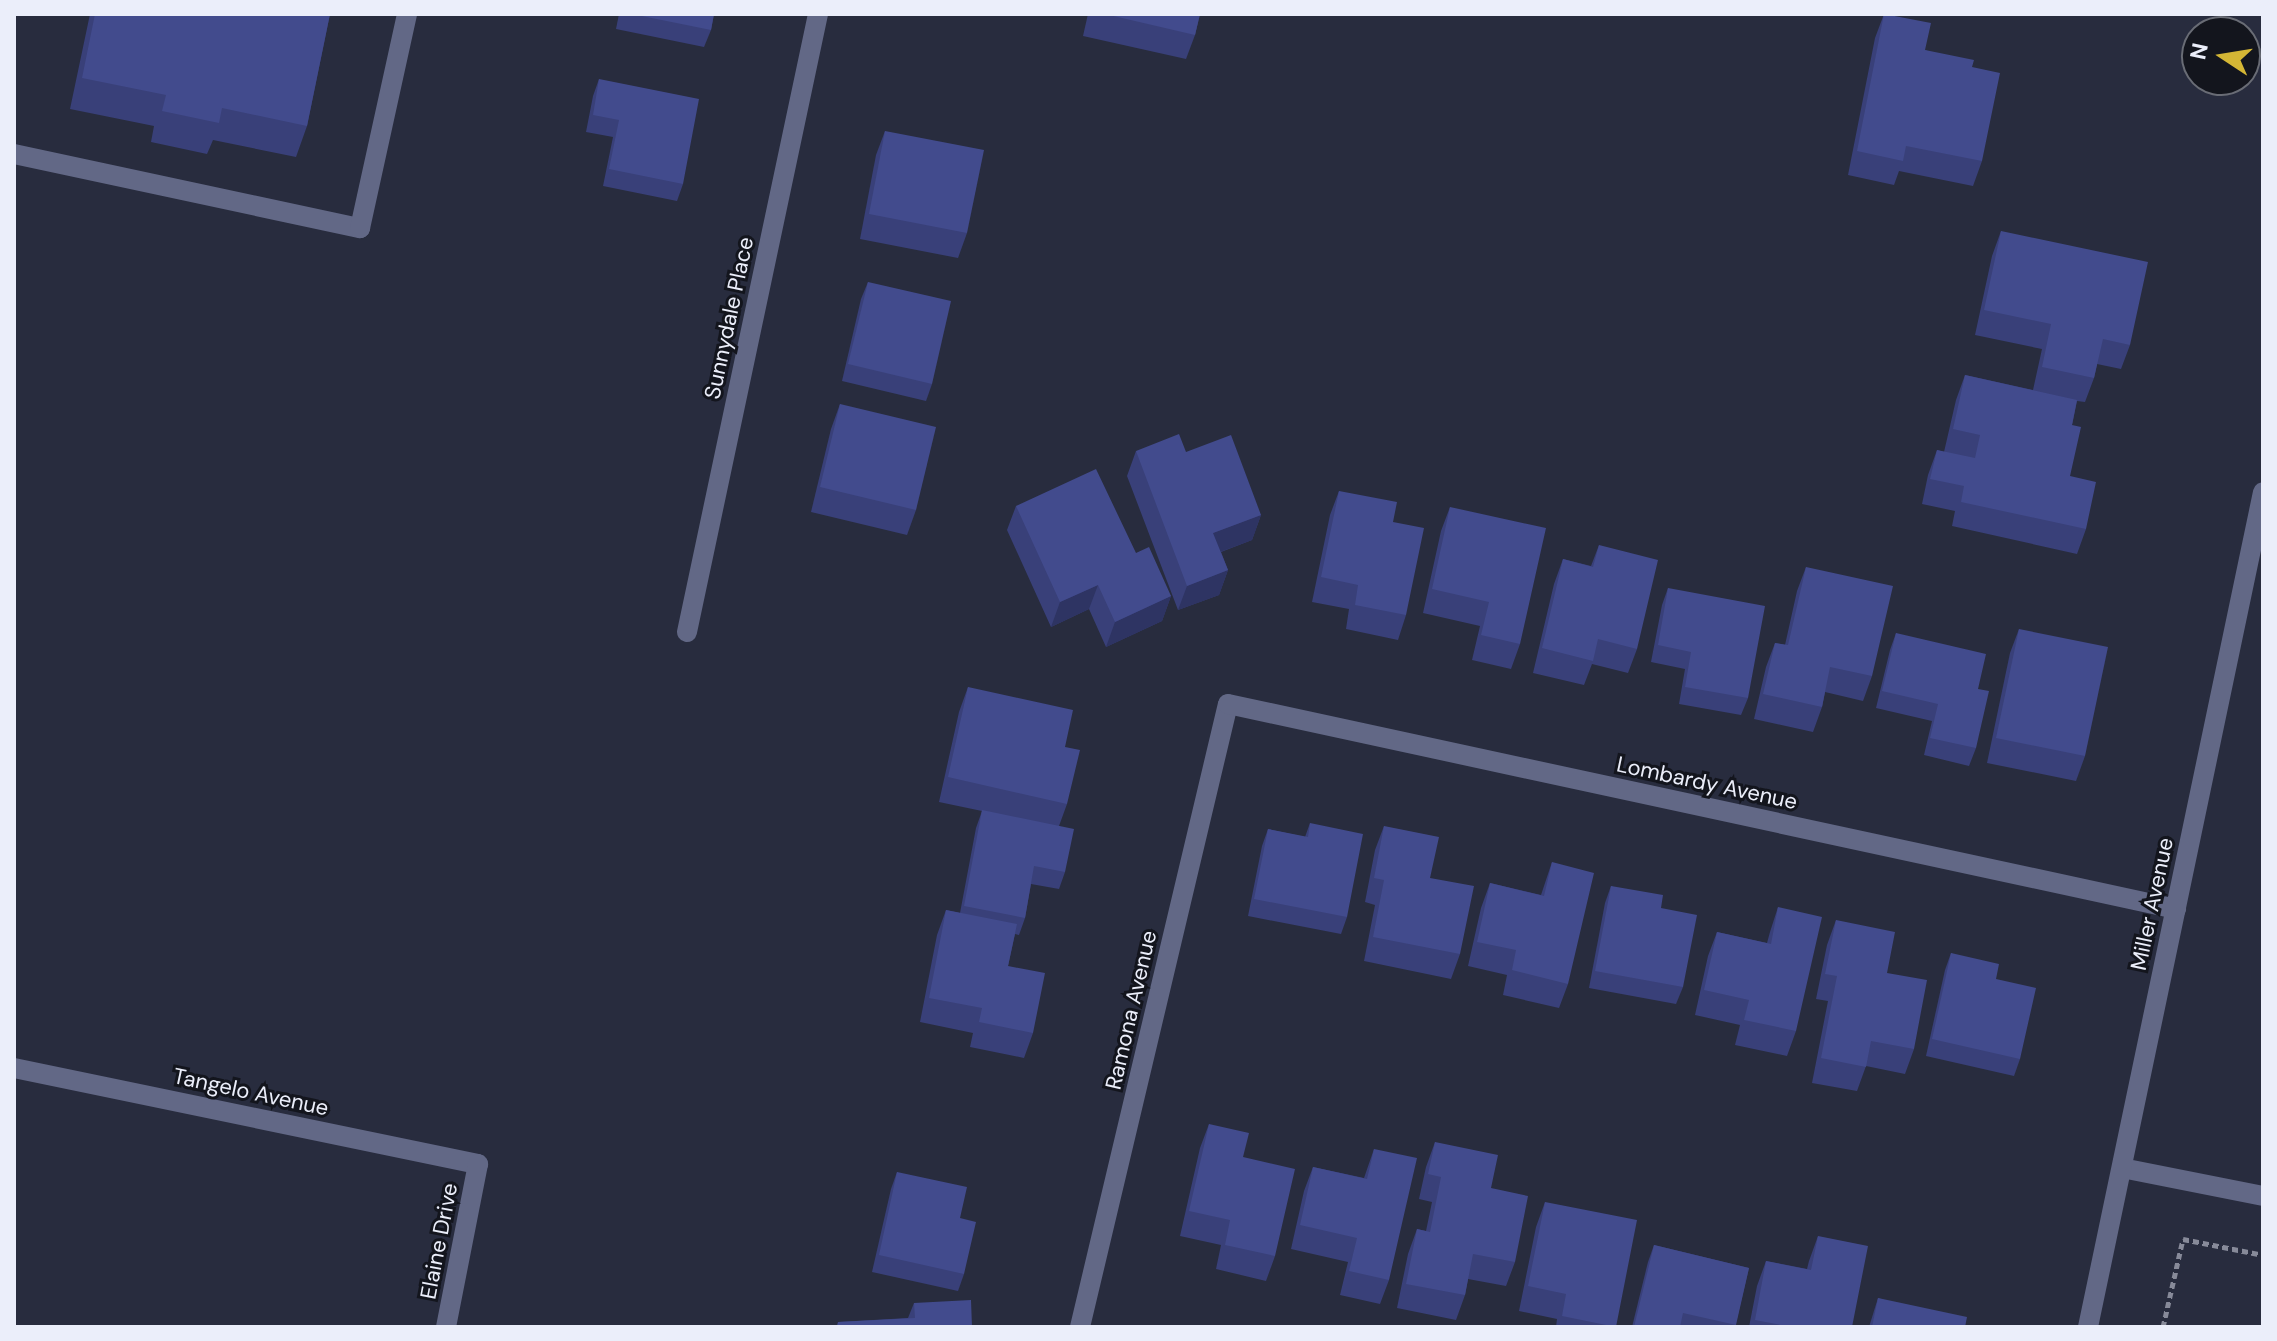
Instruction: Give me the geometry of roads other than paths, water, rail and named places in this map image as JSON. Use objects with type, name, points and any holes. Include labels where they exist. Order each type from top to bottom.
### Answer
[{"type":"street","points":[[14,154],[360,228],[407,14]]},
{"type":"street","name":"Sunnydale Place","points":[[687,632],[818,14]]},
{"type":"street","name":"Miller Avenue","points":[[2088,1327],[2176,909],[2254,584],[2263,492]]},
{"type":"street","name":"Lombardy Avenue","points":[[1228,704],[2176,909]]},
{"type":"street","name":"Ramona Avenue","points":[[1080,1327],[1228,704]]},
{"type":"street","name":"Tangelo Avenue","points":[[14,1068],[478,1164]]},
{"type":"street","name":"Elaine Drive","points":[[446,1327],[478,1164]]},
{"type":"street","points":[[2122,1168],[2263,1196]]}]
